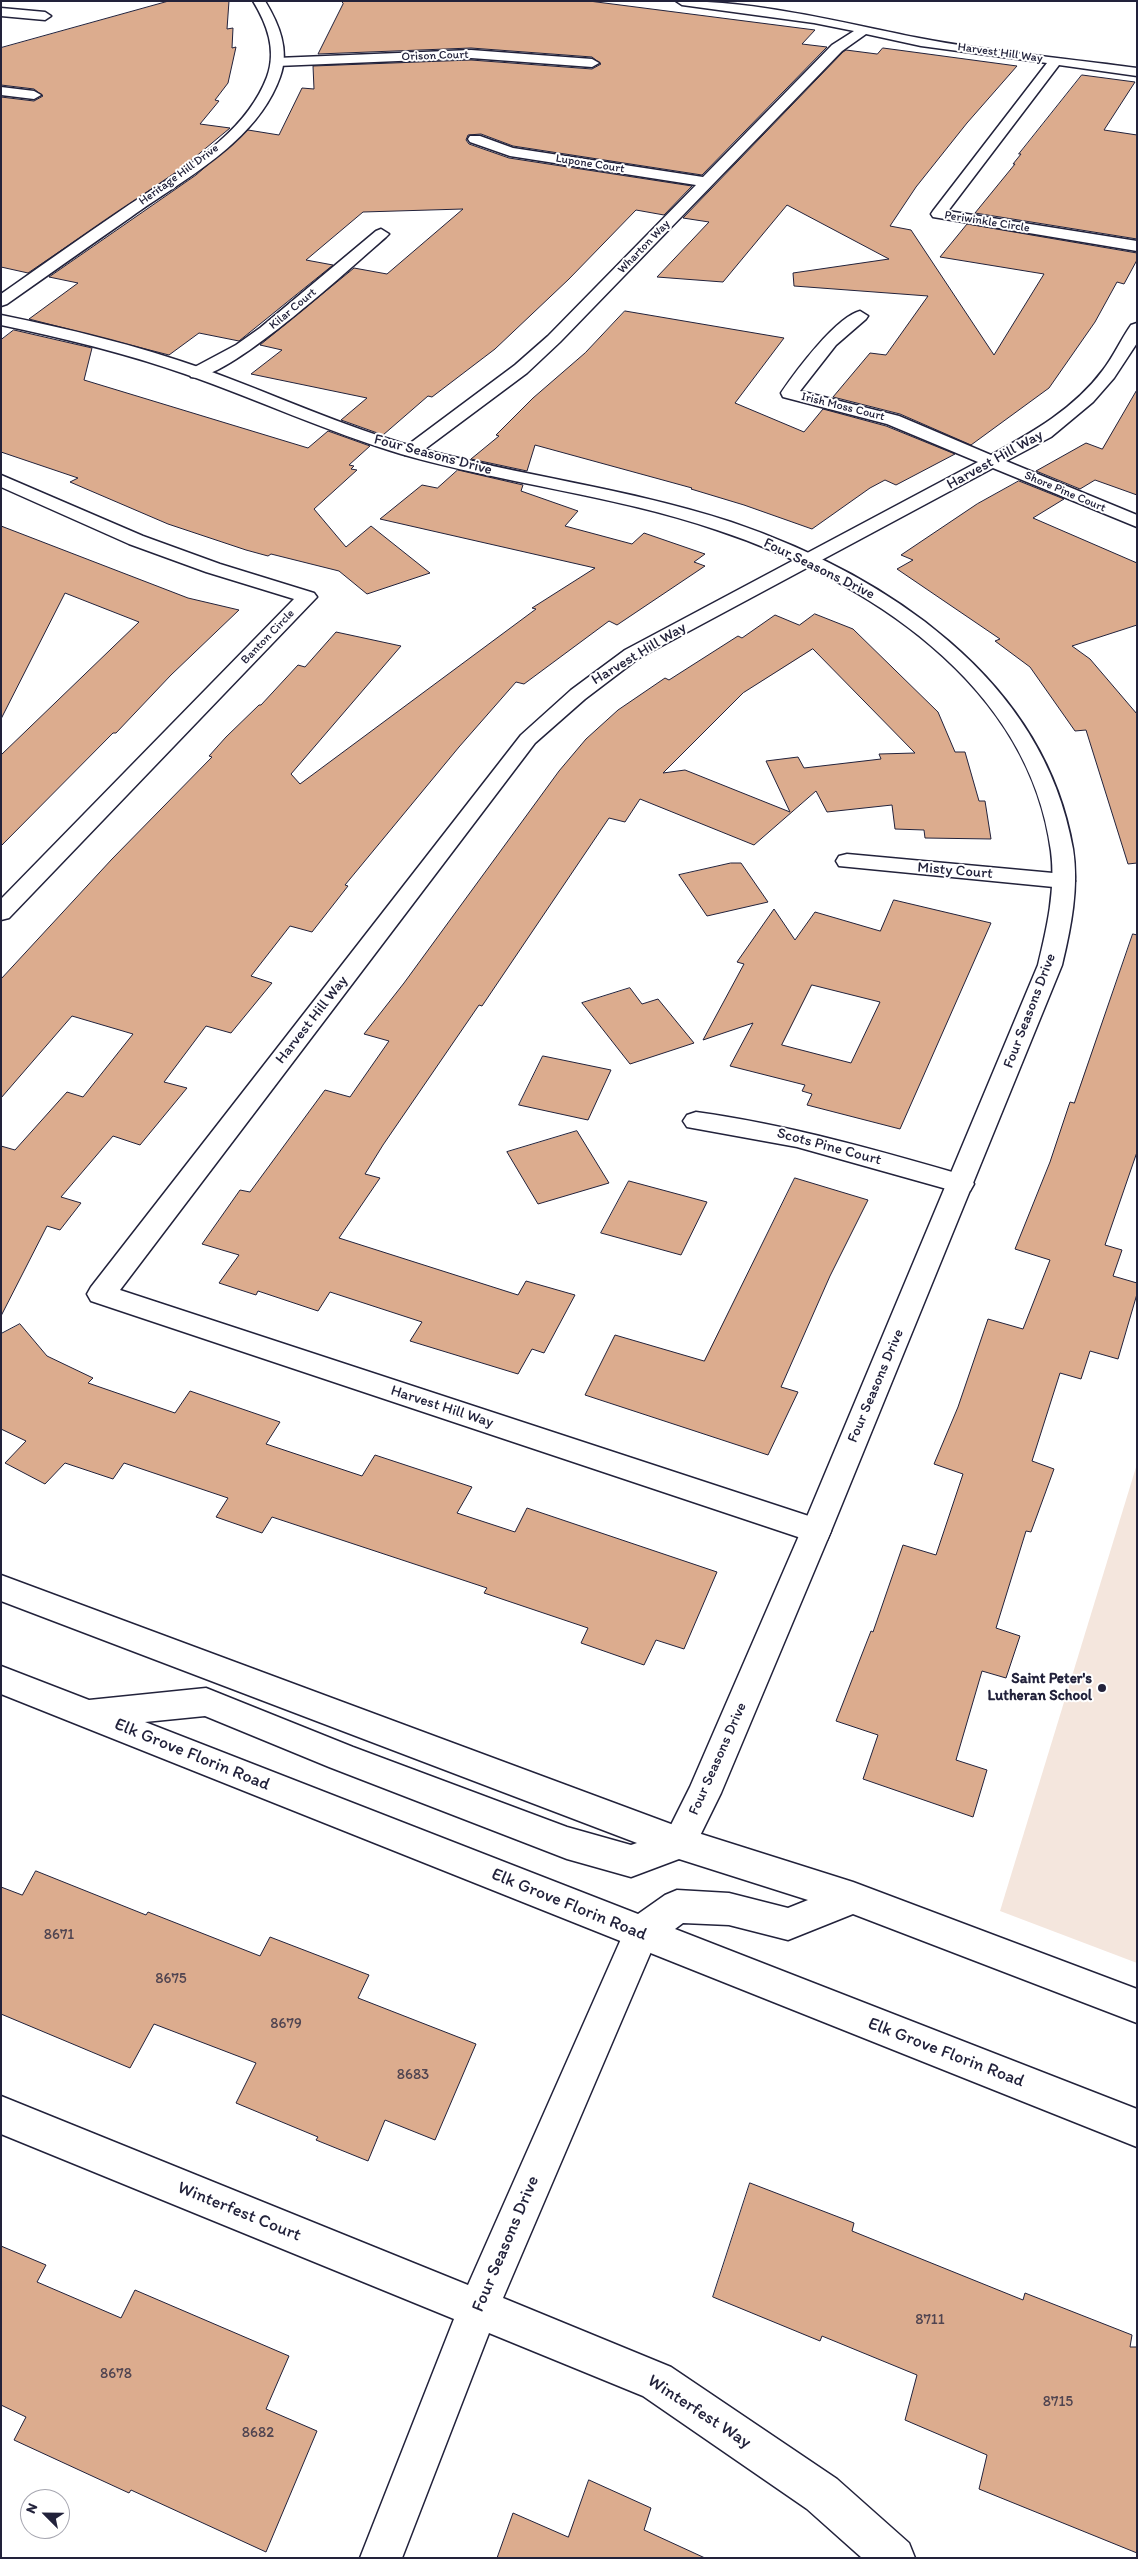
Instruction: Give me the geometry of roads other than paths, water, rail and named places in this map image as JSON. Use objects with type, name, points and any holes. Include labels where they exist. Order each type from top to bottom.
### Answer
[{"type":"street","name":"Heritage Hill Drive","points":[[1,302],[211,153],[253,113],[266,93],[277,62],[276,37],[271,20],[259,1]]},
{"type":"street","name":"Harvest Hill Way","points":[[682,1],[814,19],[921,42],[1137,72]]},
{"type":"street","points":[[1,12],[44,16]]},
{"type":"street","name":"Wharton Way","points":[[411,451],[521,369],[554,339],[837,48],[864,30]]},
{"type":"street","name":"Orison Court","points":[[277,62],[471,54],[592,63]]},
{"type":"street","name":"Periwinkle Circle","points":[[1056,60],[938,214],[1137,246]]},
{"type":"street","points":[[1,91],[34,95]]},
{"type":"street","name":"Lupone Court","points":[[475,139],[510,152],[707,182]]},
{"type":"street","name":"Kilar Court","points":[[197,373],[242,348],[266,331],[381,234]]},
{"type":"street","name":"Irish Moss Court","points":[[860,316],[842,328],[828,343],[789,393],[893,420],[994,461]]},
{"type":"street","name":"Four Seasons Drive","points":[[1,320],[103,343],[197,373],[302,415],[411,451],[488,470],[663,508],[727,527],[808,560],[882,600],[930,634],[966,667],[993,697],[1017,728],[1035,762],[1052,803],[1062,848],[1064,881],[1060,926],[1050,965],[816,1531],[704,1793],[679,1843]]},
{"type":"street","name":"Harvest Hill Way","points":[[816,1531],[101,1294],[528,739],[561,706],[632,654],[1045,433],[1075,412],[1124,365],[1137,328]]},
{"type":"street","name":"Shore Pine Court","points":[[994,461],[1137,522]]},
{"type":"street","name":"Banton Circle","points":[[1,480],[136,540],[213,568],[307,597],[1,913]]},
{"type":"street","name":"Misty Court","points":[[847,861],[1064,881]]},
{"type":"street","name":"Scots Pine Court","points":[[696,1120],[749,1127],[794,1136],[961,1184]]},
{"type":"street","points":[[1,1588],[679,1843],[854,1898],[1137,2006]]},
{"type":"street","name":"Elk Grove Florin Road","points":[[1,1680],[1137,2128]]},
{"type":"street","points":[[88,1714],[206,1702],[341,1757],[567,1843],[631,1861],[679,1843]]},
{"type":"street","points":[[641,1933],[677,1906],[729,1909],[788,1924],[854,1898]]},
{"type":"street","name":"Four Seasons Drive","points":[[381,2558],[478,2309],[641,1933]]},
{"type":"street","name":"Winterfest Court","points":[[1,2115],[478,2309]]},
{"type":"street","name":"Winterfest Way","points":[[478,2309],[656,2380],[822,2494],[894,2558]]},
{"type":"place","name":"Saint Peter's Lutheran School","points":[[1102,1688]]}]
